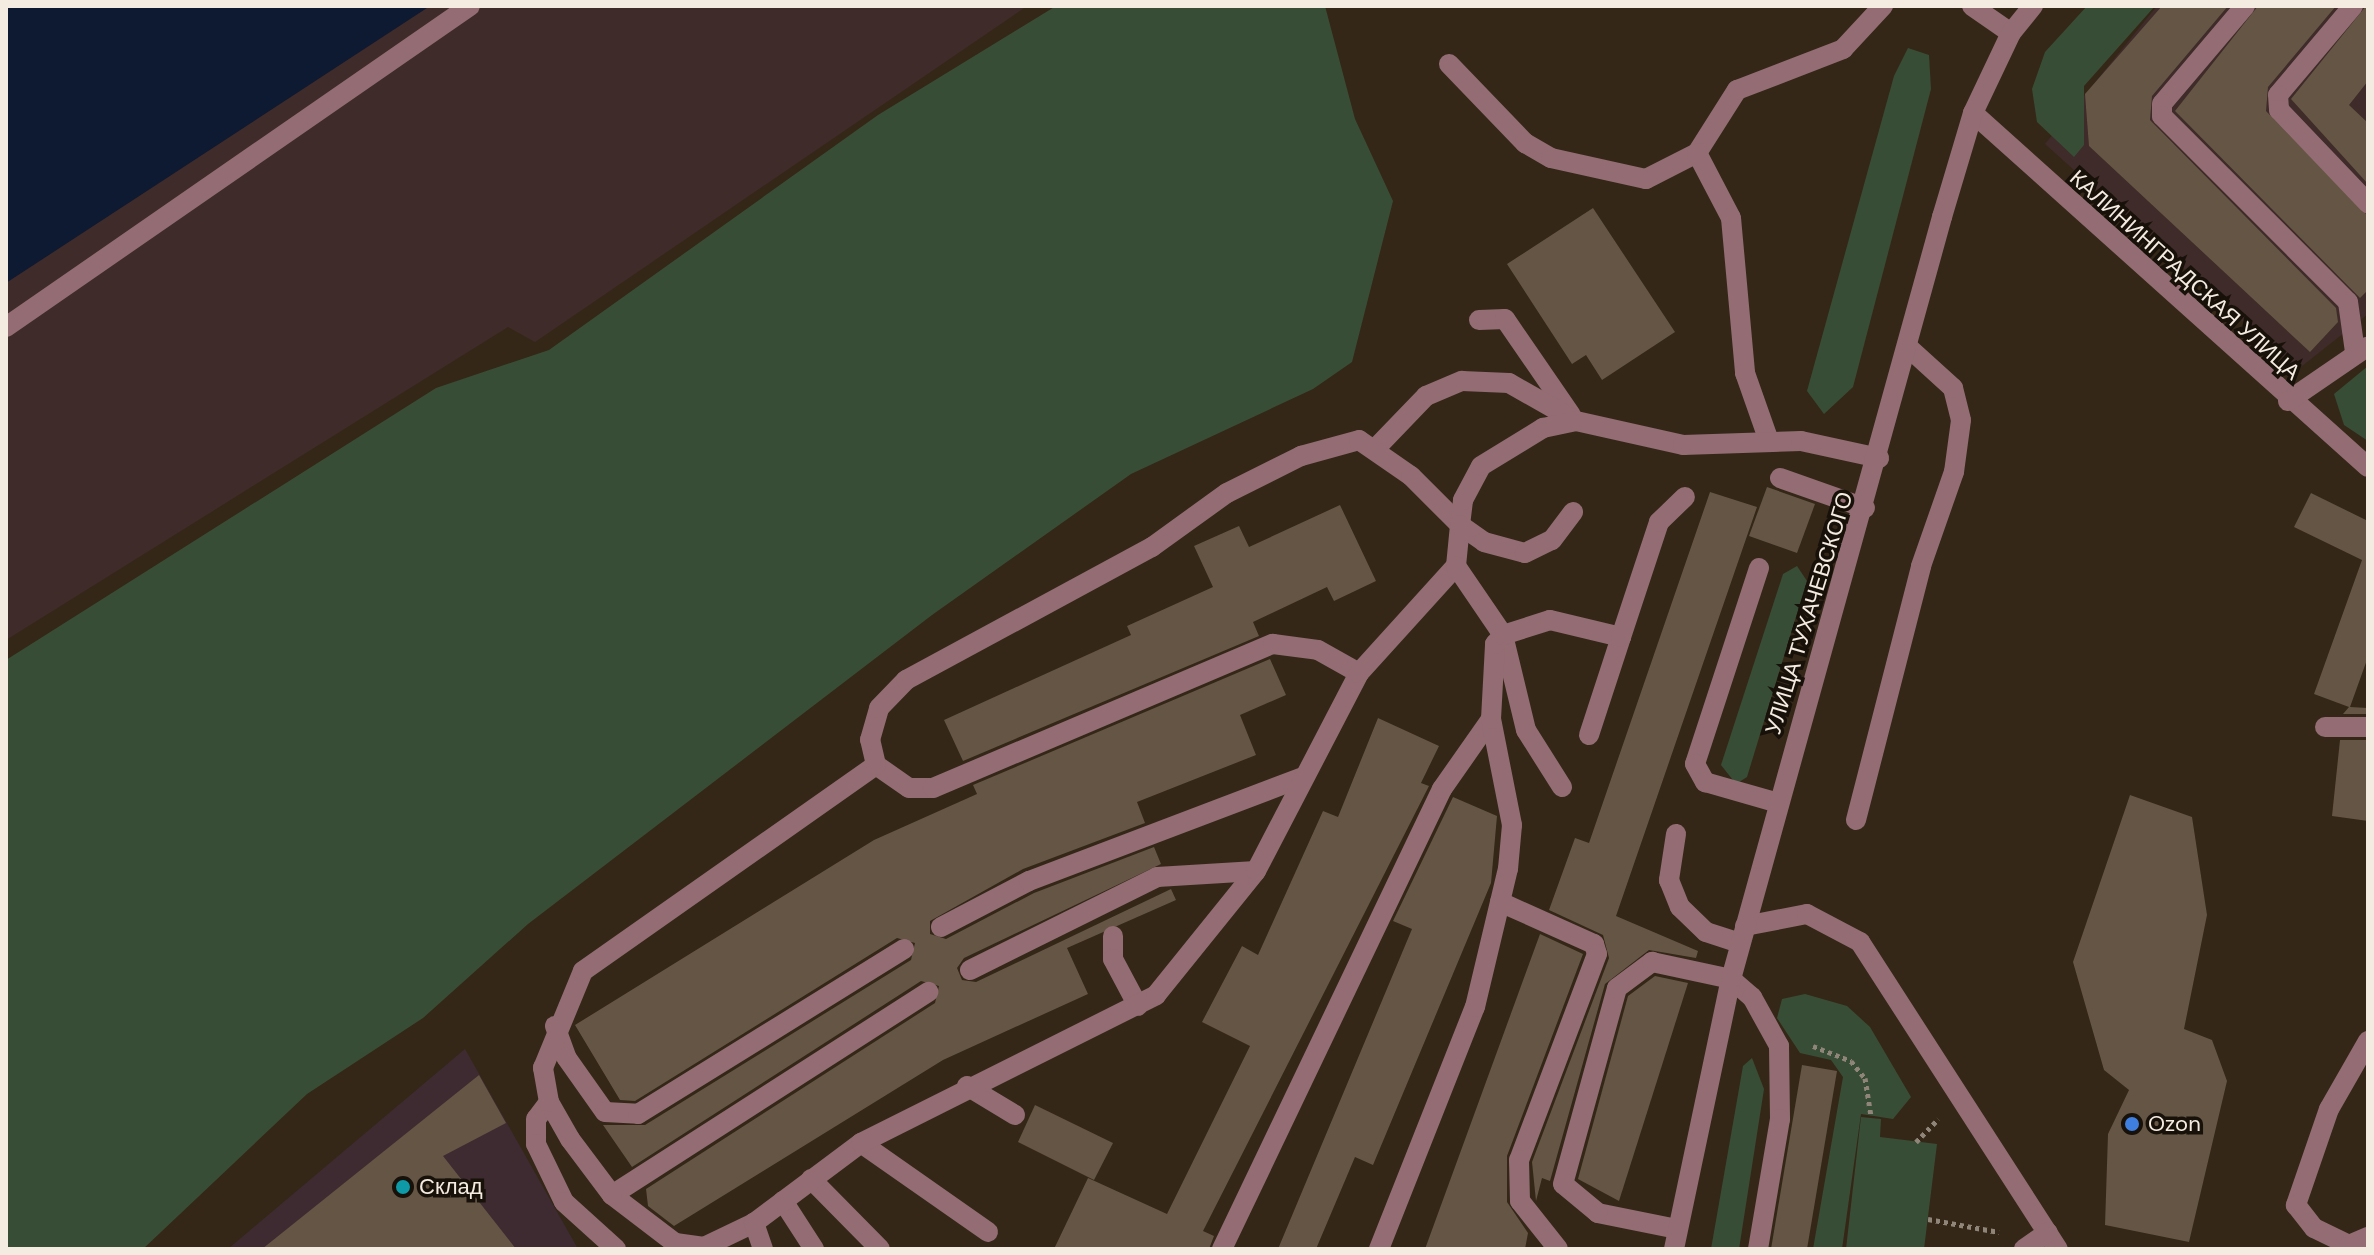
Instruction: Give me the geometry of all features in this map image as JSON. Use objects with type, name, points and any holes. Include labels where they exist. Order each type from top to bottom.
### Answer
[{"type":"street","points":[[6,327],[470,6]]},
{"type":"street","points":[[1449,64],[1525,143],[1551,158],[1646,179],[1697,153],[1737,90],[1843,49],[1883,6]]},
{"type":"street","points":[[1972,6],[2011,33]]},
{"type":"street","name":"УЛИЦА ТУХАЧЕВСКОГО","points":[[1676,1239],[1742,935],[1865,508],[1973,113],[2011,33],[2033,6]]},
{"type":"street","points":[[2245,6],[2162,104],[2162,116],[2348,302],[2362,349],[2288,401]]},
{"type":"street","points":[[2353,6],[2278,95],[2279,110],[2368,203]]},
{"type":"street","name":"КАЛИНИНГРАДСКАЯ УЛИЦА","points":[[1973,113],[2288,401],[2368,467]]},
{"type":"street","points":[[1697,153],[1731,218],[1745,373],[1769,441]]},
{"type":"street","points":[[1479,320],[1505,319],[1576,421]]},
{"type":"street","points":[[1856,820],[1921,566],[1954,472],[1961,420],[1953,388],[1909,348]]},
{"type":"street","points":[[1376,448],[1426,396],[1462,381],[1509,383],[1576,421],[1683,445],[1769,441],[1879,458]]},
{"type":"street","points":[[876,765],[583,971],[555,1026],[543,1068],[549,1102],[612,1195],[675,1243],[704,1247],[754,1223],[861,1143],[967,1086],[1138,1006],[1172,980],[1256,871],[1359,673],[1456,566],[1463,500],[1481,466],[1543,428],[1576,421]]},
{"type":"street","points":[[1359,673],[1318,650],[1273,644],[933,788],[909,788],[876,765],[870,740],[879,708],[906,680],[1152,547],[1239,486],[1339,443],[1376,448],[1460,525],[1484,542],[1525,553],[1552,540],[1573,512]]},
{"type":"street","points":[[1780,478],[1865,508]]},
{"type":"street","points":[[1589,735],[1659,522],[1685,497]]},
{"type":"street","points":[[1456,566],[1503,635],[1526,730],[1562,787]]},
{"type":"street","points":[[1759,568],[1695,764],[1705,782],[1778,803]]},
{"type":"street","points":[[1379,1249],[1475,1007],[1500,902],[1512,825],[1491,719],[1495,644],[1503,635],[1550,620],[1621,637]]},
{"type":"street","points":[[1222,1249],[1442,789],[1491,719]]},
{"type":"street","points":[[2325,727],[2368,727]]},
{"type":"street","points":[[941,927],[1042,876],[1305,776]]},
{"type":"street","points":[[1676,834],[1669,880],[1680,907],[1706,932],[1742,935],[1807,914],[1860,942],[2053,1241],[2024,1249]]},
{"type":"street","points":[[970,970],[1157,877],[1256,871]]},
{"type":"street","points":[[1500,902],[1594,944],[1597,954],[1519,1160],[1520,1201],[1558,1249]]},
{"type":"street","points":[[1113,936],[1113,959],[1138,1006]]},
{"type":"street","points":[[555,1026],[566,1057],[605,1112],[638,1114],[904,949]]},
{"type":"street","points":[[1676,1239],[1598,1213],[1569,1196],[1568,1147],[1626,976],[1652,962],[1731,979],[1773,1034],[1782,1069],[1780,1119],[1758,1249]]},
{"type":"street","points":[[612,1195],[928,992]]},
{"type":"street","points":[[2368,1041],[2329,1109],[2296,1205],[2314,1228],[2349,1245],[2368,1237]]},
{"type":"street","points":[[967,1086],[1015,1115]]},
{"type":"street","points":[[549,1102],[536,1119],[536,1144],[564,1202],[616,1249]]},
{"type":"street","points":[[861,1143],[988,1232]]},
{"type":"street","points":[[811,1179],[880,1249]]},
{"type":"street","points":[[783,1201],[814,1249]]},
{"type":"street","points":[[754,1223],[763,1249]]},
{"type":"path","points":[[1773,1034],[1851,1061],[1865,1078],[1871,1117]]},
{"type":"path","points":[[1916,1142],[1941,1116]]},
{"type":"path","points":[[1928,1219],[2004,1233]]},
{"type":"shaded area","points":[[6,6],[1027,6],[535,342],[508,327],[6,640]]},
{"type":"shaded area","points":[[2157,6],[2368,6],[2368,314],[2297,370],[2045,144]]},
{"type":"shaded area","points":[[465,1049],[578,1249],[228,1249]]},
{"type":"green space","points":[[1056,6],[1325,6],[1355,119],[1393,201],[1352,362],[1313,389],[1131,474],[932,615],[528,924],[423,1018],[307,1094],[143,1249],[6,1249],[6,660],[436,388],[549,350],[878,115]]},
{"type":"green space","points":[[2087,6],[2155,6],[2084,86],[2084,145],[2074,157],[2037,122],[2032,89],[2045,52]]},
{"type":"green space","points":[[1908,48],[1929,55],[1931,89],[1853,387],[1824,414],[1807,391],[1894,76]]},
{"type":"green space","points":[[2368,366],[2368,441],[2344,425],[2334,394]]},
{"type":"green space","points":[[1797,566],[1807,581],[1747,777],[1736,784],[1721,765],[1783,574]]},
{"type":"green space","points":[[1805,994],[1847,1006],[1870,1027],[1911,1097],[1893,1119],[1861,1114],[1842,1249],[1813,1249],[1843,1077],[1831,1060],[1800,1053],[1777,1018],[1782,999]]},
{"type":"green space","points":[[1752,1058],[1764,1089],[1739,1249],[1711,1249],[1743,1066]]},
{"type":"green space","points":[[1861,1117],[1881,1119],[1880,1137],[1937,1144],[1924,1249],[1846,1249]]},
{"type":"water","points":[[6,6],[430,6],[6,283]]},
{"type":"building","points":[[2162,6],[2228,6],[2152,96],[2150,120],[2336,308],[2338,322],[2310,352],[2089,146],[2085,94]]},
{"type":"building","points":[[2258,6],[2336,6],[2268,87],[2266,111],[2368,216],[2368,290],[2360,298],[2175,111]]},
{"type":"building","points":[[2366,6],[2368,81],[2349,105],[2368,123],[2368,184],[2291,99]]},
{"type":"building","points":[[1593,208],[1675,332],[1602,380],[1586,355],[1572,364],[1507,264]]},
{"type":"building","points":[[1767,487],[1815,504],[1797,553],[1749,536]]},
{"type":"building","points":[[1710,492],[1757,507],[1616,916],[1698,951],[1696,958],[1649,950],[1605,984],[1550,1181],[1542,1178],[1536,1201],[1532,1162],[1609,958],[1603,935],[1549,910],[1575,838],[1589,843]]},
{"type":"building","points":[[2311,493],[2368,521],[2368,657],[2350,707],[2368,708],[2368,714],[2343,714],[2349,707],[2314,694],[2362,560],[2294,527]]},
{"type":"building","points":[[1340,505],[1376,581],[1334,601],[1327,587],[1253,622],[1259,636],[963,761],[944,720],[1131,635],[1127,626],[1213,587],[1194,546],[1239,526],[1249,547]]},
{"type":"building","points":[[1270,659],[1286,695],[1240,715],[1256,755],[1137,802],[1145,823],[1023,869],[930,921],[930,934],[946,939],[1034,893],[1154,847],[1161,864],[964,958],[957,968],[962,980],[976,982],[1171,889],[1176,900],[1067,948],[1088,994],[943,1060],[674,1226],[648,1206],[646,1189],[935,1003],[939,986],[921,981],[632,1167],[603,1125],[645,1125],[911,960],[915,943],[897,938],[635,1101],[620,1100],[575,1025],[874,840],[977,794],[973,785]]},
{"type":"building","points":[[1378,718],[1439,746],[1421,783],[1429,786],[1203,1231],[1214,1236],[1209,1249],[1054,1249],[1088,1178],[1167,1214],[1250,1046],[1202,1022],[1242,946],[1258,955],[1323,811],[1338,817]]},
{"type":"building","points":[[2340,740],[2368,740],[2368,821],[2332,816]]},
{"type":"building","points":[[2130,795],[2192,817],[2207,915],[2184,1029],[2212,1040],[2227,1081],[2189,1242],[2105,1225],[2108,1134],[2129,1090],[2104,1070],[2073,962]]},
{"type":"building","points":[[1453,797],[1497,816],[1491,883],[1373,1165],[1355,1157],[1316,1249],[1278,1249],[1412,929],[1393,921]]},
{"type":"building","points":[[1540,934],[1583,954],[1507,1156],[1507,1202],[1528,1233],[1525,1249],[1425,1249]]},
{"type":"building","points":[[1655,976],[1688,983],[1619,1201],[1578,1179],[1628,996]]},
{"type":"building","points":[[1802,1065],[1837,1071],[1807,1249],[1771,1249]]},
{"type":"building","name":"Склад","points":[[479,1075],[506,1123],[443,1156],[516,1249],[262,1249]]},
{"type":"building","points":[[1035,1105],[1113,1143],[1094,1180],[1018,1142]]},
{"type":"place","name":"Ozon","points":[[2132,1124]]},
{"type":"place","name":"Склад","points":[[403,1187]]}]
